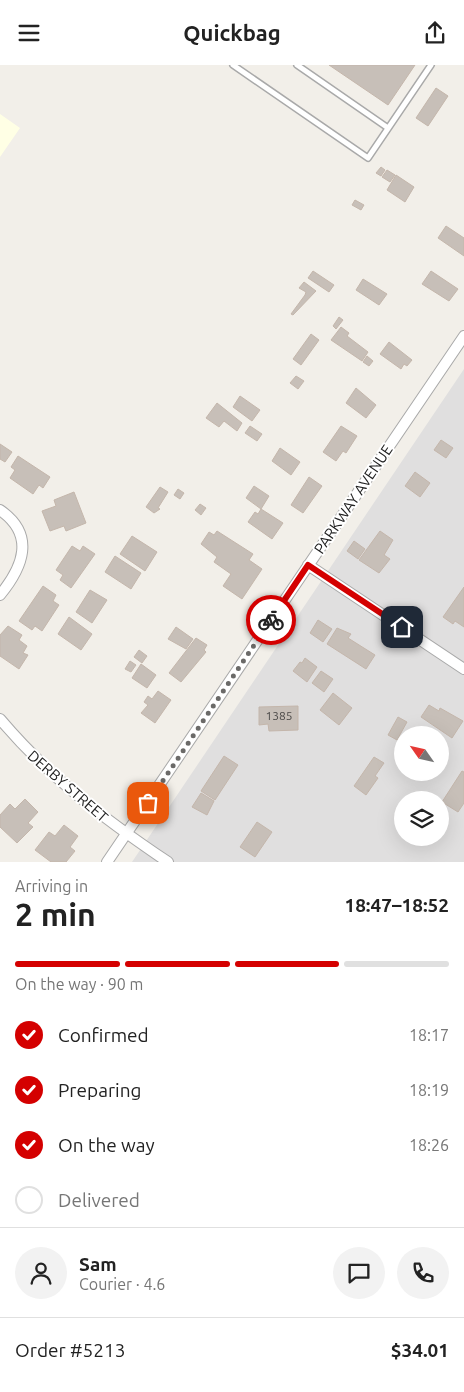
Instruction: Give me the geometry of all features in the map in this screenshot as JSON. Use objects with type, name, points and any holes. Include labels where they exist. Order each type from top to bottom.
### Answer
[{"type":"street","name":"PARKWAY AVENUE","points":[[107,862],[464,336]]},
{"type":"street","points":[[0,510],[18,526],[23,556],[12,580],[0,595]]},
{"type":"street","points":[[308,565],[464,669]]},
{"type":"street","name":"DERBY STREET","points":[[0,719],[57,780],[126,834],[168,862]]},
{"type":"lane","points":[[233,65],[368,158],[431,65]]},
{"type":"lane","points":[[296,65],[388,128]]},
{"type":"shaded area","points":[[0,114],[20,128],[0,157]]},
{"type":"shaded area","points":[[464,369],[464,862],[132,862]]},
{"type":"building","points":[[329,65],[415,65],[388,105]]},
{"type":"building","points":[[436,88],[448,96],[428,126],[416,118]]},
{"type":"building","points":[[381,167],[385,170],[381,176],[376,173]]},
{"type":"building","points":[[387,170],[395,175],[390,182],[382,177]]},
{"type":"building","points":[[396,175],[414,187],[405,202],[387,190]]},
{"type":"building","points":[[355,200],[364,205],[361,210],[352,205]]},
{"type":"building","points":[[446,226],[464,238],[464,256],[438,238]]},
{"type":"building","points":[[313,271],[334,285],[329,292],[308,278]]},
{"type":"building","points":[[431,271],[458,289],[449,301],[422,284]]},
{"type":"building","points":[[363,279],[387,294],[379,305],[356,290]]},
{"type":"building","points":[[304,282],[316,291],[293,315],[291,314],[306,292],[299,288]]},
{"type":"building","points":[[339,317],[343,320],[336,329],[333,326]]},
{"type":"building","points":[[341,327],[349,333],[347,336],[368,352],[362,361],[331,340]]},
{"type":"building","points":[[311,334],[319,340],[301,365],[293,359]]},
{"type":"building","points":[[389,342],[412,360],[407,366],[404,364],[401,369],[380,354]]},
{"type":"building","points":[[367,356],[373,361],[369,366],[363,362]]},
{"type":"building","points":[[296,376],[304,381],[298,389],[290,383]]},
{"type":"building","points":[[356,388],[376,405],[366,418],[346,403]]},
{"type":"building","points":[[240,396],[260,410],[252,421],[233,407]]},
{"type":"building","points":[[217,403],[242,423],[237,431],[224,421],[219,427],[206,418]]},
{"type":"building","points":[[250,426],[262,434],[257,441],[245,433]]},
{"type":"building","points":[[341,426],[357,436],[346,453],[343,451],[336,461],[323,452]]},
{"type":"building","points":[[441,440],[453,448],[446,458],[434,450]]},
{"type":"building","points":[[0,444],[12,452],[5,462],[0,459]]},
{"type":"building","points":[[280,448],[300,462],[291,475],[272,461]]},
{"type":"building","points":[[18,456],[50,477],[43,488],[39,485],[33,494],[10,478],[15,470],[11,467]]},
{"type":"building","points":[[415,472],[430,483],[420,497],[405,486]]},
{"type":"building","points":[[309,477],[322,486],[303,513],[291,505]]},
{"type":"building","points":[[254,486],[269,496],[261,509],[246,498]]},
{"type":"building","points":[[160,487],[168,492],[158,508],[160,509],[154,513],[146,507]]},
{"type":"building","points":[[178,489],[184,493],[180,499],[174,495]]},
{"type":"building","points":[[74,492],[86,523],[66,531],[64,526],[50,531],[42,511],[56,506],[54,500]]},
{"type":"building","points":[[200,504],[206,508],[201,515],[195,510]]},
{"type":"building","points":[[261,509],[283,523],[272,539],[248,522],[255,512],[258,514]]},
{"type":"building","points":[[217,531],[253,554],[249,560],[262,569],[242,599],[223,586],[231,574],[214,562],[217,557],[201,544],[209,532],[214,535]]},
{"type":"building","points":[[380,531],[393,540],[384,555],[390,559],[379,573],[359,560]]},
{"type":"building","points":[[132,536],[157,552],[145,571],[120,554]]},
{"type":"building","points":[[354,541],[365,549],[358,559],[347,551]]},
{"type":"building","points":[[72,546],[80,551],[83,546],[95,554],[71,588],[60,580],[63,575],[56,570]]},
{"type":"building","points":[[115,556],[141,573],[131,589],[105,572]]},
{"type":"building","points":[[43,586],[56,595],[53,601],[59,605],[42,631],[35,626],[32,630],[19,621]]},
{"type":"building","points":[[464,587],[464,627],[455,621],[453,624],[443,617]]},
{"type":"building","points":[[90,590],[107,600],[92,623],[76,612]]},
{"type":"building","points":[[69,617],[92,634],[81,650],[58,634]]},
{"type":"building","points":[[318,620],[332,629],[323,642],[310,633]]},
{"type":"building","points":[[8,626],[22,635],[19,640],[27,646],[23,653],[28,655],[19,669],[0,656],[0,635]]},
{"type":"building","points":[[176,627],[193,639],[186,649],[168,639]]},
{"type":"building","points":[[337,628],[351,634],[348,638],[375,655],[366,669],[327,644]]},
{"type":"building","points":[[196,638],[207,645],[204,650],[206,652],[181,682],[169,673]]},
{"type":"building","points":[[139,650],[147,656],[142,663],[134,657]]},
{"type":"building","points":[[305,658],[317,667],[307,682],[293,671]]},
{"type":"building","points":[[130,661],[136,665],[131,672],[125,669]]},
{"type":"building","points":[[141,664],[156,675],[147,688],[132,678]]},
{"type":"building","points":[[321,671],[333,679],[324,692],[312,683]]},
{"type":"building","points":[[158,691],[171,700],[155,723],[141,713],[148,705],[144,702],[148,696],[152,699]]},
{"type":"building","points":[[333,693],[352,708],[339,725],[320,710]]},
{"type":"building","points":[[429,705],[439,711],[440,708],[463,721],[452,738],[449,736],[449,726],[434,726],[421,717]]},
{"type":"building","points":[[298,706],[298,730],[269,731],[268,724],[259,725],[259,707]]},
{"type":"building","points":[[398,717],[407,722],[405,726],[394,726],[394,738],[388,735]]},
{"type":"building","points":[[224,756],[238,765],[215,800],[201,791]]},
{"type":"building","points":[[374,757],[384,763],[375,776],[378,778],[366,795],[354,786]]},
{"type":"building","points":[[462,771],[464,772],[464,803],[458,812],[449,806],[449,791]]},
{"type":"building","points":[[201,793],[214,801],[207,815],[192,807]]},
{"type":"building","points":[[25,799],[38,812],[28,823],[33,827],[17,843],[0,827],[0,815],[10,804],[15,809]]},
{"type":"building","points":[[257,822],[272,832],[255,857],[240,847]]},
{"type":"building","points":[[64,825],[78,836],[70,847],[75,851],[66,862],[51,862],[35,850],[49,832],[55,836]]},
{"type":"way so far","points":[[148,803],[271,620]]},
{"type":"route","points":[[271,620],[308,565],[402,627]]}]
